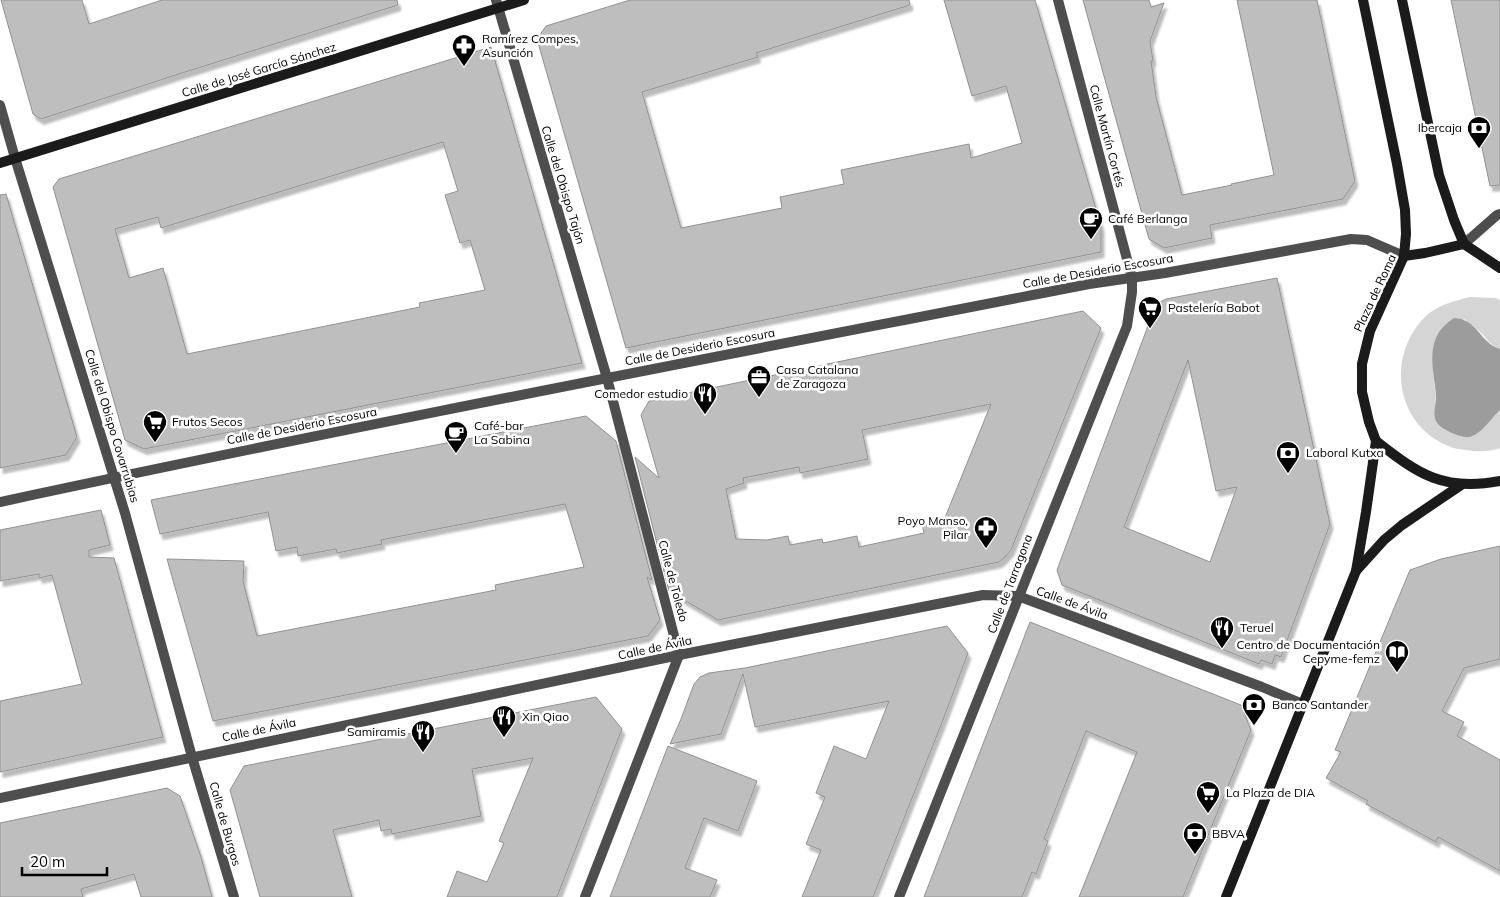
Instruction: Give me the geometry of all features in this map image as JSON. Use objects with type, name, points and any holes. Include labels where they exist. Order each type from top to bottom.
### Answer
[{"type":"main road","name":"Calle de José García Sánchez","points":[[0,163],[497,4],[524,0]]},
{"type":"main road","points":[[1363,0],[1394,147],[1405,210],[1406,234],[1404,256]]},
{"type":"main road","points":[[1402,0],[1439,175],[1454,220],[1464,244],[1500,268]]},
{"type":"main road","name":"Plaza de Roma","points":[[1356,571],[1376,441],[1369,422],[1362,392],[1362,364],[1370,331],[1404,256],[1464,244]]},
{"type":"main road","points":[[1376,441],[1405,462],[1434,479],[1461,485],[1500,481]]},
{"type":"main road","points":[[1226,897],[1356,571],[1384,540],[1402,525],[1461,485]]},
{"type":"street","name":"Calle Martín Cortés","points":[[1058,0],[1132,278]]},
{"type":"street","name":"Calle del Obispo Tajón","points":[[497,4],[607,378]]},
{"type":"street","name":"Calle del Obispo Covarrubias","points":[[0,105],[115,477],[192,757]]},
{"type":"street","points":[[1464,244],[1500,214]]},
{"type":"street","name":"Calle de Desiderio Escosura","points":[[0,502],[607,378],[1089,284],[1351,239],[1367,240],[1404,256]]},
{"type":"street","name":"Calle de Tarragona","points":[[899,897],[1018,596],[1122,341],[1132,292],[1132,278]]},
{"type":"street","name":"Calle de Toledo","points":[[607,378],[680,655]]},
{"type":"street","name":"Calle de Ávila","points":[[0,798],[680,655],[983,595],[1018,596],[1304,704]]},
{"type":"street","points":[[585,897],[680,655]]},
{"type":"street","name":"Calle de Burgos","points":[[192,757],[234,897]]},
{"type":"shaded area","points":[[1470,297],[1496,298],[1500,300],[1500,349],[1490,343],[1464,319],[1433,362],[1435,405],[1495,414],[1500,410],[1500,448],[1487,451],[1454,448],[1432,437],[1418,424],[1408,408],[1402,390],[1401,370],[1404,351],[1412,333],[1425,317],[1435,309]]},
{"type":"shaded area","points":[[1454,318],[1462,319],[1474,326],[1487,341],[1500,349],[1500,410],[1482,430],[1469,437],[1457,435],[1444,429],[1438,424],[1435,417],[1436,394],[1432,362],[1434,343],[1444,326]]},
{"type":"building","points":[[1,0],[82,0],[89,24],[162,0],[397,0],[398,5],[41,119],[33,114]]},
{"type":"building","points":[[630,0],[909,0],[910,5],[756,53],[758,57],[642,92],[681,228],[782,208],[780,197],[844,184],[841,170],[969,144],[971,158],[1022,143],[1006,86],[972,96],[944,0],[1035,0],[1101,226],[1101,252],[626,348],[537,39],[546,26]]},
{"type":"building","points":[[1083,0],[1149,0],[1151,7],[1164,3],[1150,41],[1153,61],[1151,61],[1156,97],[1182,195],[1274,175],[1237,0],[1317,0],[1355,181],[1343,199],[1210,225],[1212,238],[1164,248],[1149,239]]},
{"type":"building","points":[[1451,0],[1500,0],[1500,185],[1490,186]]},
{"type":"building","points":[[491,47],[582,363],[144,449],[125,440],[53,187],[59,179]],"holes":[[[443,142],[458,191],[445,195],[460,243],[470,240],[485,290],[419,303],[420,307],[187,354],[163,268],[129,278],[115,229],[158,217],[161,228]]]},
{"type":"building","points":[[6,194],[77,437],[66,455],[0,468],[0,195]]},
{"type":"building","points":[[1277,278],[1330,524],[1281,657],[1275,655],[1272,664],[1261,660],[1259,664],[1062,585],[1057,570],[1155,307],[1166,299]],"holes":[[[1188,360],[1216,491],[1237,487],[1210,562],[1124,527]]]},
{"type":"building","points":[[1083,311],[1101,328],[1011,550],[999,562],[718,620],[669,591],[635,457],[659,478],[641,415],[649,401]],"holes":[[[991,404],[944,520],[922,524],[924,533],[859,547],[857,536],[823,543],[822,539],[790,545],[788,536],[767,540],[736,539],[726,489],[744,483],[743,478],[799,467],[800,473],[868,459],[862,430]]]},
{"type":"building","points":[[586,416],[616,441],[652,580],[647,577],[660,620],[648,636],[213,721],[167,559],[244,561],[243,581],[257,636],[496,590],[495,585],[584,567],[565,504],[381,540],[382,544],[337,553],[336,549],[298,556],[297,547],[276,551],[268,512],[160,534],[151,500]]},
{"type":"building","points":[[101,510],[110,545],[89,550],[89,557],[114,558],[163,737],[0,772],[0,701],[82,684],[52,575],[39,578],[39,574],[0,581],[0,530]]},
{"type":"building","points":[[1500,546],[1500,659],[1464,668],[1442,711],[1464,722],[1457,736],[1500,760],[1500,871],[1438,837],[1436,842],[1366,804],[1368,801],[1326,778],[1341,752],[1335,750],[1410,570],[1441,559]]},
{"type":"building","points":[[1030,622],[1241,705],[1251,730],[1183,897],[1079,897],[1137,752],[1086,731],[1044,839],[1048,841],[1036,874],[1032,872],[1022,897],[924,897]]},
{"type":"building","points":[[947,626],[968,653],[873,897],[802,897],[821,850],[806,844],[825,797],[816,793],[834,746],[866,759],[889,701],[755,727],[743,674],[721,734],[670,744],[694,684],[700,677],[709,673],[745,668]]},
{"type":"building","points":[[596,697],[622,729],[557,897],[447,897],[457,871],[487,882],[504,843],[499,841],[533,758],[472,769],[481,816],[392,834],[391,829],[381,831],[379,820],[333,830],[352,897],[260,897],[230,790],[244,766]]},
{"type":"building","points":[[668,746],[757,781],[738,831],[704,818],[685,868],[717,880],[710,897],[610,897]]},
{"type":"building","points":[[167,788],[180,796],[201,857],[212,897],[141,897],[134,874],[81,889],[83,897],[0,897],[0,823]]},
{"type":"place","name":"Ramírez Compes, Asunción","points":[[464,67]]},
{"type":"place","name":"Ibercaja","points":[[1479,149]]},
{"type":"place","name":"Café Berlanga","points":[[1091,240]]},
{"type":"place","name":"Pastelería Babot","points":[[1150,329]]},
{"type":"place","name":"Casa Catalana de Zaragoza","points":[[759,398]]},
{"type":"place","name":"Comedor estudio","points":[[705,415]]},
{"type":"place","name":"Frutos Secos","points":[[155,443]]},
{"type":"place","name":"Café-bar La Sabina","points":[[456,454]]},
{"type":"place","name":"Laboral Kutxa","points":[[1288,474]]},
{"type":"place","name":"Poyo Manso, Pilar","points":[[986,549]]},
{"type":"place","name":"Teruel","points":[[1222,649]]},
{"type":"place","name":"Centro de Documentación Cepyme-femz","points":[[1397,673]]},
{"type":"place","name":"Banco Santander","points":[[1254,726]]},
{"type":"place","name":"Xin Qiao","points":[[504,738]]},
{"type":"place","name":"Samiramis","points":[[423,753]]},
{"type":"place","name":"La Plaza de DIA","points":[[1208,814]]},
{"type":"place","name":"BBVA","points":[[1195,855]]}]
